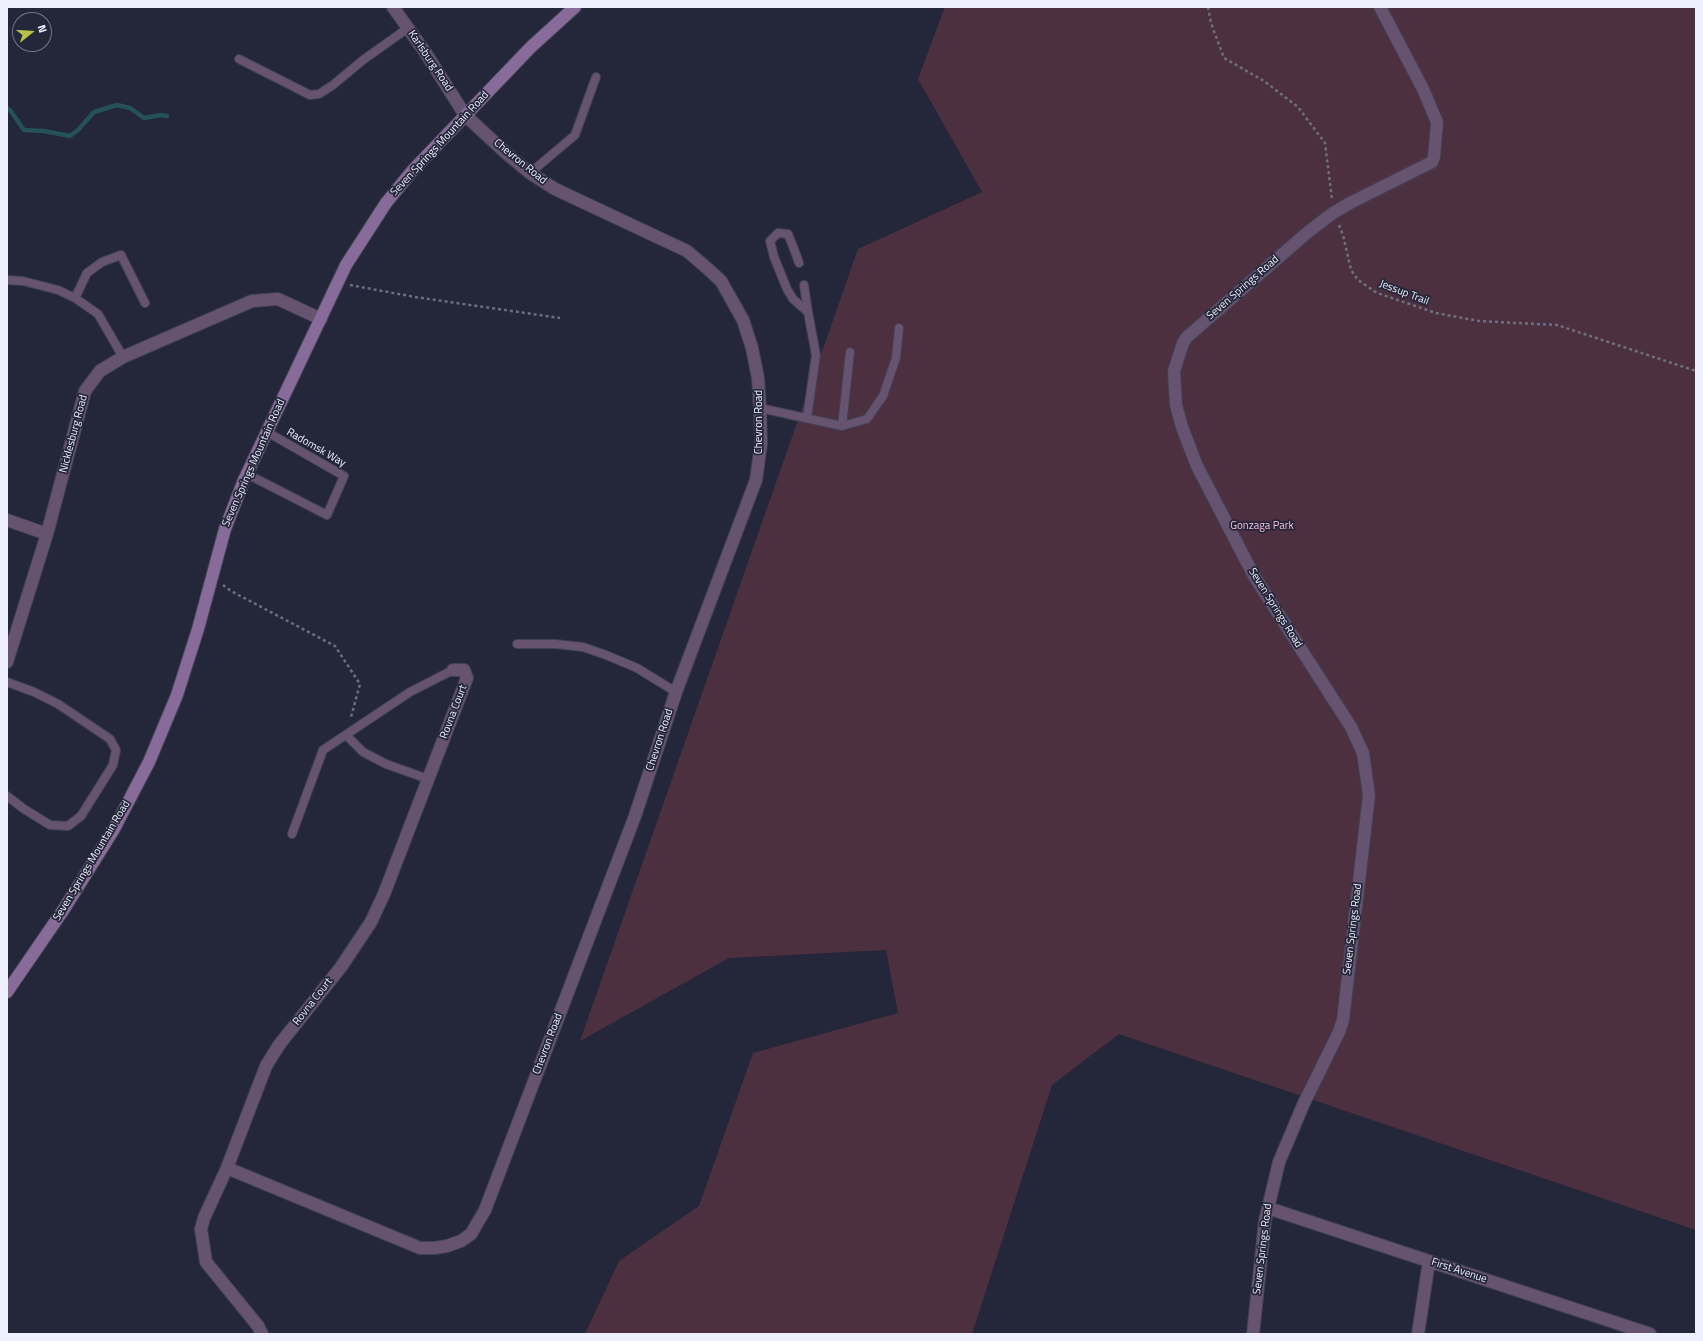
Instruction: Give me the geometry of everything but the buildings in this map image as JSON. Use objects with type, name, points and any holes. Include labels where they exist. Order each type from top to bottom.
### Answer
[{"type":"street","name":"Karlsburg Road","points":[[394,7],[465,115]]},
{"type":"street","name":"Seven Springs Mountain Road","points":[[7,992],[64,909],[114,829],[149,762],[177,695],[225,529],[247,474],[346,265],[386,203],[413,170],[531,47],[575,7]]},
{"type":"street","name":"Seven Springs Road","points":[[1254,1334],[1265,1221],[1279,1162],[1304,1103],[1339,1032],[1343,1020],[1369,795],[1363,753],[1352,727],[1254,576],[1197,466],[1182,427],[1176,405],[1174,371],[1183,343],[1187,337],[1308,232],[1333,213],[1432,162],[1434,157],[1437,122],[1423,89],[1380,7]]},
{"type":"street","name":"Chevron Road","points":[[228,1168],[420,1248],[447,1246],[461,1241],[471,1234],[485,1210],[635,816],[676,692],[756,480],[761,444],[758,378],[752,348],[743,320],[721,281],[687,251],[555,189],[530,173],[465,115]]},
{"type":"street","name":"Nicklesburg Road","points":[[7,662],[47,534],[85,391],[100,371],[123,357],[252,301],[278,299],[321,319]]},
{"type":"street","points":[[7,520],[47,534]]},
{"type":"street","name":"Rovna Court","points":[[262,1334],[258,1326],[215,1275],[206,1262],[201,1229],[213,1198],[228,1168],[266,1066],[279,1045],[341,967],[371,922],[384,894],[467,678],[464,670],[453,670]]},
{"type":"street","name":"First Avenue","points":[[1268,1208],[1650,1334]]},
{"type":"street","points":[[1418,1334],[1429,1261]]},
{"type":"lane","points":[[239,59],[310,95],[319,94],[408,28]]},
{"type":"lane","points":[[530,173],[575,134],[596,77]]},
{"type":"lane","points":[[798,263],[788,234],[778,233],[770,241],[774,256],[787,289],[793,299],[808,312]]},
{"type":"lane","points":[[75,298],[87,273],[102,262],[121,255],[145,303]]},
{"type":"lane","points":[[7,280],[23,281],[58,290],[75,298],[98,314],[123,357]]},
{"type":"lane","points":[[804,285],[816,355],[807,418]]},
{"type":"lane","points":[[760,408],[842,426],[867,419],[883,396],[896,358],[899,328]]},
{"type":"lane","points":[[842,426],[850,352]]},
{"type":"lane","name":"Radomsk Way","points":[[247,474],[327,515],[344,476],[267,432]]},
{"type":"lane","points":[[517,644],[555,644],[583,647],[606,654],[637,668],[676,692]]},
{"type":"lane","points":[[292,834],[323,750],[410,692],[453,670]]},
{"type":"lane","points":[[7,682],[34,692],[58,704],[110,739],[116,750],[113,765],[81,816],[68,826],[50,825],[24,809],[7,796]]},
{"type":"lane","points":[[346,735],[363,752],[386,764],[428,780]]},
{"type":"path","name":"Jessup Trail","points":[[1208,7],[1211,23],[1224,58],[1264,80],[1298,107],[1325,143],[1333,213],[1344,235],[1351,270],[1358,280],[1377,293],[1436,314],[1472,320],[1557,325],[1696,371]]},
{"type":"path","points":[[338,283],[422,298],[560,318]]},
{"type":"path","points":[[212,576],[231,590],[335,646],[360,684],[346,735]]},
{"type":"green space","name":"Gonzaga Park","points":[[945,7],[1696,7],[1696,1230],[1119,1034],[1052,1085],[972,1334],[585,1334],[619,1261],[699,1206],[753,1053],[898,1013],[886,950],[729,958],[580,1041],[858,249],[982,192],[918,79]]},
{"type":"waterway","points":[[7,108],[24,130],[44,131],[70,136],[78,130],[94,112],[117,105],[130,108],[144,118],[161,115],[167,116]]}]
